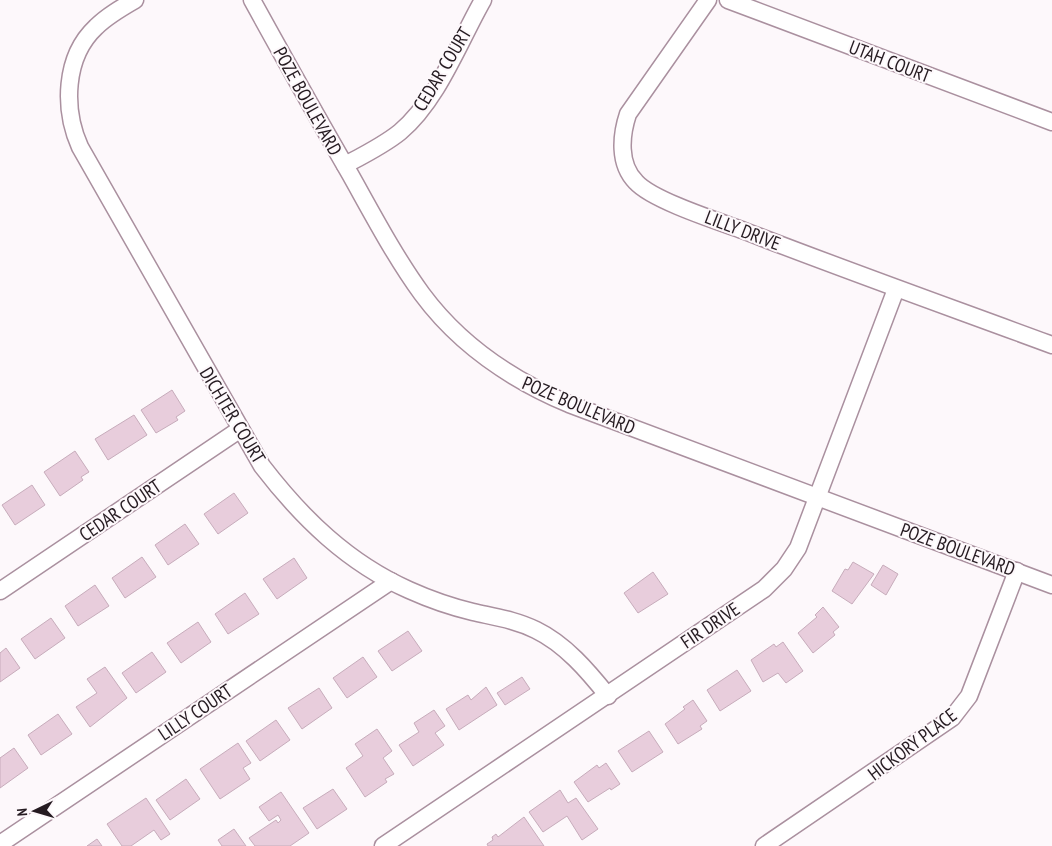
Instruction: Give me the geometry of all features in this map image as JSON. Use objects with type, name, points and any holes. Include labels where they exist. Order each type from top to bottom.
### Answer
[{"type":"street","name":"DICHTER COURT","points":[[134,0],[96,26],[76,57],[70,80],[68,108],[71,124],[80,147],[239,430],[268,474],[313,525],[352,558],[391,581],[442,602],[512,620],[537,630],[559,645],[588,671],[608,696]]},
{"type":"street","name":"POZE BOULEVARD","points":[[252,0],[402,264],[422,295],[461,337],[513,377],[540,392],[569,404],[1052,585]]},
{"type":"street","name":"CEDAR COURT","points":[[345,165],[380,146],[409,123],[429,99],[483,0]]},
{"type":"street","name":"LILLY DRIVE","points":[[708,0],[628,114],[623,131],[622,147],[630,175],[648,193],[896,289],[1052,345]]},
{"type":"street","name":"UTAH COURT","points":[[728,0],[1052,122]]},
{"type":"street","name":"FIR DRIVE","points":[[383,846],[608,696],[774,580],[798,548],[896,289]]},
{"type":"street","name":"CEDAR COURT","points":[[0,591],[239,430]]},
{"type":"street","name":"HICKORY PLACE","points":[[764,846],[952,718],[969,696],[1017,571]]},
{"type":"street","name":"LILLY COURT","points":[[0,844],[391,581]]},
{"type":"building","points":[[172,390],[185,411],[176,417],[178,420],[156,433],[141,410]]},
{"type":"building","points":[[134,415],[147,435],[108,460],[95,439]]},
{"type":"building","points":[[75,451],[89,472],[81,477],[83,480],[60,496],[44,472]]},
{"type":"building","points":[[32,485],[45,505],[15,525],[2,505]]},
{"type":"building","points":[[234,493],[248,513],[218,534],[204,514]]},
{"type":"building","points":[[185,524],[199,544],[168,565],[155,545]]},
{"type":"building","points":[[142,557],[156,577],[125,598],[112,578]]},
{"type":"building","points":[[294,558],[307,578],[277,599],[263,579]]},
{"type":"building","points":[[853,562],[874,574],[852,604],[832,591],[845,569],[848,570]]},
{"type":"building","points":[[883,565],[898,574],[886,595],[871,585]]},
{"type":"building","points":[[653,572],[668,594],[638,613],[624,593]]},
{"type":"building","points":[[95,585],[109,606],[78,626],[65,606]]},
{"type":"building","points":[[245,593],[259,614],[228,634],[215,614]]},
{"type":"building","points":[[823,607],[839,627],[833,632],[835,635],[813,653],[798,633],[817,617],[815,615]]},
{"type":"building","points":[[51,618],[65,638],[35,659],[21,639]]},
{"type":"building","points":[[198,622],[211,642],[181,663],[167,643]]},
{"type":"building","points":[[408,631],[422,651],[392,671],[378,651]]},
{"type":"building","points":[[783,642],[803,671],[786,683],[778,673],[763,682],[751,660],[774,644],[776,647]]},
{"type":"building","points":[[6,648],[20,668],[0,682],[0,653]]},
{"type":"building","points":[[152,652],[166,672],[136,693],[122,673]]},
{"type":"building","points":[[363,657],[377,677],[347,698],[333,678]]},
{"type":"building","points":[[105,667],[127,698],[90,727],[76,707],[97,693],[87,679]]},
{"type":"building","points":[[737,670],[751,691],[720,711],[707,690]]},
{"type":"building","points":[[522,677],[530,689],[505,705],[497,693]]},
{"type":"building","points":[[486,687],[497,705],[459,730],[446,709],[468,695],[471,700]]},
{"type":"building","points":[[319,688],[332,708],[302,729],[288,708]]},
{"type":"building","points":[[693,700],[707,721],[700,726],[702,729],[678,744],[665,724],[685,709],[683,707]]},
{"type":"building","points":[[434,710],[445,726],[435,733],[444,745],[413,766],[399,745],[419,732],[414,723]]},
{"type":"building","points":[[58,714],[72,734],[41,755],[28,735]]},
{"type":"building","points":[[276,720],[290,740],[260,761],[246,741]]},
{"type":"building","points":[[377,729],[392,751],[383,758],[394,774],[385,779],[387,782],[365,797],[346,768],[363,756],[355,744]]},
{"type":"building","points":[[649,731],[663,752],[632,772],[618,751]]},
{"type":"building","points":[[238,743],[251,763],[243,768],[250,779],[220,799],[200,769]]},
{"type":"building","points":[[14,748],[28,768],[0,788],[0,758]]},
{"type":"building","points":[[606,763],[620,784],[588,802],[574,782],[597,765],[599,768]]},
{"type":"building","points":[[186,779],[200,799],[170,820],[156,800]]},
{"type":"building","points":[[333,789],[347,809],[317,829],[303,808]]},
{"type":"building","points":[[560,790],[568,803],[576,798],[598,829],[582,840],[567,816],[543,832],[529,812]]},
{"type":"building","points":[[281,792],[309,833],[290,846],[255,846],[249,838],[276,820],[278,823],[281,820],[278,815],[269,821],[259,807]]},
{"type":"building","points":[[146,798],[170,834],[161,840],[154,830],[131,846],[122,846],[107,824]]},
{"type":"building","points":[[524,817],[544,846],[488,846],[487,844],[493,840],[492,837],[496,834],[498,837]]},
{"type":"building","points":[[234,829],[246,846],[222,846],[218,840]]},
{"type":"building","points":[[97,839],[102,846],[87,846]]}]
